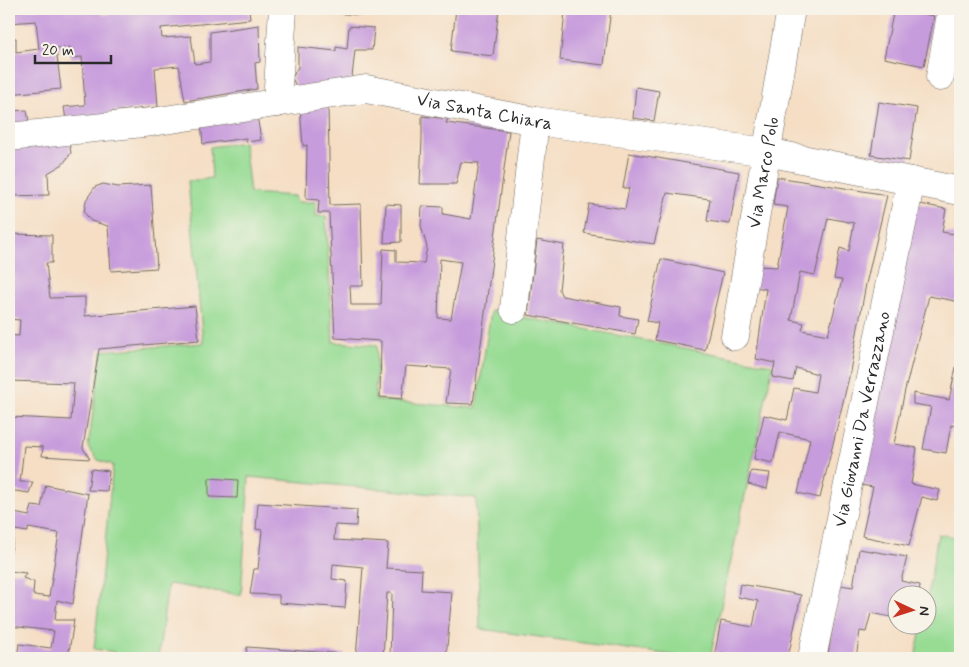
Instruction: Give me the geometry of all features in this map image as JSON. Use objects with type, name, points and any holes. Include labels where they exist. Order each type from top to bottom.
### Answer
[{"type":"street","points":[[278,103],[283,9]]},
{"type":"street","name":"Via Marco Polo","points":[[734,336],[791,9]]},
{"type":"street","points":[[940,77],[952,9]]},
{"type":"street","name":"Via Santa Chiara","points":[[9,137],[152,122],[366,89],[535,121],[767,152],[960,191]]},
{"type":"street","points":[[514,309],[535,121]]},
{"type":"street","name":"Via Giovanni Da Verrazzano","points":[[812,658],[911,181]]},
{"type":"green space","points":[[244,142],[250,193],[295,196],[297,202],[316,202],[316,216],[326,216],[333,342],[377,345],[375,400],[476,408],[491,311],[773,365],[710,658],[694,658],[480,629],[476,498],[249,477],[241,595],[168,584],[158,658],[113,658],[114,652],[94,649],[113,465],[98,460],[88,447],[102,351],[203,343],[188,181],[212,178],[210,147]]},
{"type":"green space","points":[[938,534],[960,538],[960,658],[915,658],[920,634],[936,634],[936,584],[930,584]]},
{"type":"building","points":[[9,9],[102,9],[102,15],[144,9],[249,9],[250,19],[161,28],[162,38],[191,36],[195,64],[210,62],[210,32],[259,25],[260,62],[255,63],[257,89],[185,101],[179,66],[155,68],[158,107],[111,112],[113,120],[67,126],[64,107],[85,105],[82,57],[71,58],[70,47],[56,48],[61,89],[9,94],[9,38],[16,38],[16,52],[39,49],[36,21],[9,23]]},
{"type":"building","points":[[310,9],[360,9],[359,15],[309,11]]},
{"type":"building","points":[[456,9],[499,9],[493,56],[451,51]]},
{"type":"building","points":[[544,9],[611,9],[604,65],[560,60],[565,12]]},
{"type":"building","points":[[894,9],[934,16],[924,66],[884,58]]},
{"type":"building","points":[[349,26],[374,28],[372,50],[355,50],[351,86],[297,88],[292,78],[298,67],[298,47],[336,51],[336,47],[347,49]]},
{"type":"building","points":[[636,87],[659,91],[654,121],[633,118]]},
{"type":"building","points":[[879,102],[917,108],[909,161],[871,155]]},
{"type":"building","points":[[328,107],[330,205],[361,204],[363,286],[350,286],[351,305],[381,305],[383,249],[396,250],[396,262],[424,263],[427,247],[421,226],[422,206],[443,207],[443,214],[471,219],[479,163],[461,162],[456,184],[420,184],[422,116],[448,119],[446,123],[509,131],[473,404],[446,403],[451,369],[406,366],[402,399],[380,397],[381,341],[335,338],[329,213],[318,213],[319,200],[306,199],[307,145],[303,146],[300,108]],"holes":[[[440,259],[461,262],[451,319],[438,318]]]},
{"type":"building","points":[[27,110],[30,128],[9,130],[9,111]]},
{"type":"building","points":[[257,115],[261,140],[246,142],[246,138],[203,144],[201,122]]},
{"type":"building","points":[[68,137],[71,153],[63,164],[48,173],[49,195],[9,196],[9,144]]},
{"type":"building","points":[[629,153],[739,172],[730,224],[707,221],[710,199],[667,193],[654,244],[584,233],[589,204],[625,209],[629,188],[623,188]]},
{"type":"building","points":[[777,177],[887,195],[866,284],[849,377],[820,498],[798,493],[810,439],[780,432],[773,463],[754,459],[764,415],[787,420],[794,388],[815,392],[818,374],[796,368],[793,381],[772,377],[775,363],[756,359],[766,289],[755,287],[758,266],[777,267],[788,207],[773,205]],"holes":[[[828,218],[854,223],[849,251],[840,248],[834,279],[842,280],[828,335],[802,330],[804,323],[791,320],[800,272],[815,275]]]},
{"type":"building","points":[[103,184],[118,187],[151,185],[157,268],[111,271],[108,226],[91,221],[84,212],[86,200],[95,187]]},
{"type":"building","points":[[915,203],[946,209],[942,232],[960,235],[960,302],[929,296],[905,390],[894,444],[917,448],[911,484],[940,490],[937,501],[922,497],[909,546],[862,536],[873,487],[860,485]]},
{"type":"building","points":[[386,204],[401,205],[401,242],[384,243]]},
{"type":"building","points":[[9,234],[52,235],[52,263],[46,263],[50,298],[85,297],[85,316],[195,306],[199,340],[99,349],[83,448],[90,459],[42,456],[43,447],[24,446],[20,482],[33,482],[29,493],[9,490],[10,417],[71,420],[74,383],[9,381],[9,335],[19,336],[20,320],[9,319]]},
{"type":"building","points":[[537,240],[564,245],[559,290],[562,296],[621,307],[620,316],[638,319],[635,334],[528,315]]},
{"type":"building","points":[[661,259],[723,273],[705,350],[655,340],[658,323],[647,321]]},
{"type":"building","points":[[958,358],[960,359],[960,427],[951,425],[946,453],[923,449],[931,407],[913,404],[913,393],[949,400]]},
{"type":"building","points":[[91,469],[109,471],[107,491],[88,490]]},
{"type":"building","points":[[751,471],[770,473],[767,489],[748,484]]},
{"type":"building","points":[[209,478],[238,480],[237,498],[209,497]]},
{"type":"building","points":[[46,485],[88,494],[73,604],[57,600],[55,620],[74,620],[68,658],[17,658],[19,644],[51,648],[54,631],[9,626],[9,571],[26,573],[23,578],[34,582],[33,595],[49,597],[59,533],[28,528],[28,532],[15,530],[9,561],[9,512],[29,516],[32,506],[41,507]]},
{"type":"building","points":[[258,503],[357,510],[356,526],[335,525],[334,540],[388,543],[386,568],[422,570],[421,590],[452,592],[446,658],[390,658],[392,593],[387,593],[383,658],[356,658],[363,567],[333,564],[332,579],[347,581],[345,608],[279,603],[279,595],[250,594],[254,569],[258,569],[262,530],[256,529]]},
{"type":"building","points":[[859,549],[907,557],[901,581],[915,584],[886,584],[886,616],[871,613],[866,632],[860,631],[856,658],[828,654],[840,585],[853,587]]},
{"type":"building","points":[[740,584],[801,595],[788,658],[745,658],[715,652],[721,621],[753,627],[758,601],[738,597]]},
{"type":"building","points":[[247,647],[345,654],[344,658],[246,658]]}]
